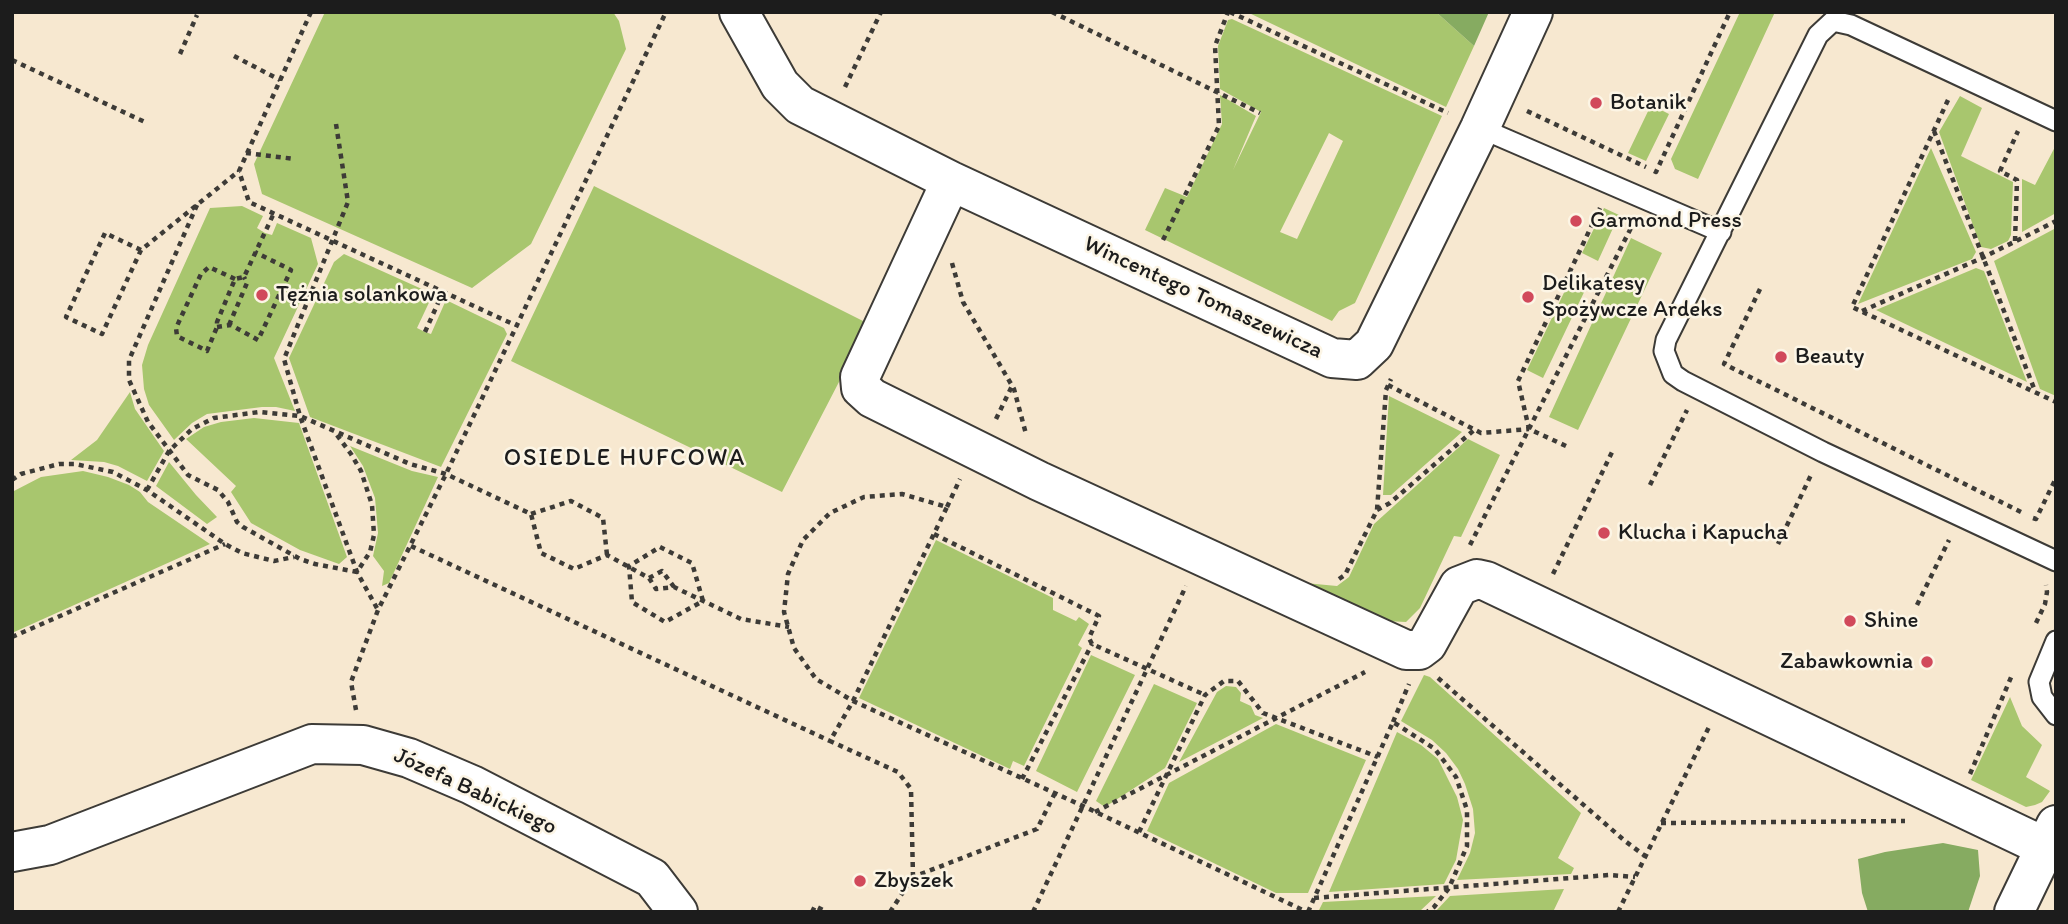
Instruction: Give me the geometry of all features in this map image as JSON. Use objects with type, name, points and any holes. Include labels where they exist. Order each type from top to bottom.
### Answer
[{"type":"street","name":"Wincentego Tomaszewicza","points":[[739,12],[780,85],[800,105],[830,121],[944,197],[1147,272],[1332,358],[1356,360],[1374,344],[1480,128],[1533,12]]},
{"type":"street","points":[[944,197],[860,377],[861,388],[872,398],[1200,557],[1406,650],[1419,650],[1427,645],[1459,586],[1477,579],[1486,581],[1725,695],[2050,836],[2014,912]]},
{"type":"street","name":"Józefa Babickiego","points":[[12,852],[50,845],[312,744],[363,745],[409,758],[472,786],[652,878],[678,912]]},
{"type":"lane","points":[[2056,121],[1842,21],[1833,21],[1818,35],[1666,340],[1664,351],[1673,374],[1698,389],[1822,452],[2056,561]]},
{"type":"lane","points":[[1480,128],[1721,232]]},
{"type":"lane","points":[[2056,640],[2039,682],[2042,697],[2056,715]]},
{"type":"path","points":[[141,250],[105,233],[66,317],[102,334],[141,250],[239,171],[311,12]]},
{"type":"path","points":[[363,745],[351,682],[379,610],[666,12]]},
{"type":"path","points":[[830,121],[881,12]]},
{"type":"path","points":[[1052,12],[1260,113]]},
{"type":"path","points":[[1147,272],[1219,126],[1215,46],[1229,12],[1480,128]]},
{"type":"path","points":[[1523,103],[1526,110],[1656,172],[1730,12]]},
{"type":"path","points":[[180,54],[197,15]]},
{"type":"path","points":[[234,57],[280,80]]},
{"type":"path","points":[[12,60],[147,123]]},
{"type":"path","points":[[1960,76],[1852,307],[2056,402]]},
{"type":"path","points":[[2015,241],[2017,180],[2000,171],[2029,108]]},
{"type":"path","points":[[336,124],[348,202],[284,359],[300,416],[357,572],[379,610]]},
{"type":"path","points":[[1934,131],[2036,392]]},
{"type":"path","points":[[246,153],[295,159]]},
{"type":"path","points":[[239,171],[249,202],[515,325]]},
{"type":"path","points":[[1530,429],[1518,381],[1611,184]]},
{"type":"path","points":[[944,197],[963,302],[1014,389],[1039,481]]},
{"type":"path","points":[[197,205],[129,360],[129,380],[135,395],[148,422],[188,475],[219,491],[228,502],[237,522],[243,527],[315,564],[357,572]]},
{"type":"path","points":[[228,326],[247,284],[244,277],[274,213]]},
{"type":"path","points":[[1467,581],[1470,547],[1637,218]]},
{"type":"path","points":[[1862,311],[1982,258],[2056,221]]},
{"type":"path","points":[[217,327],[231,325],[258,340],[291,270],[255,252]]},
{"type":"path","points":[[235,279],[216,322],[217,327],[207,351],[177,335],[176,328],[201,274],[209,267],[235,279],[244,277]]},
{"type":"path","points":[[1650,485],[1698,389],[1724,364],[1760,289]]},
{"type":"path","points":[[425,332],[443,292]]},
{"type":"path","points":[[1724,364],[2036,519],[2056,478]]},
{"type":"path","points":[[1329,581],[1336,581],[1345,575],[1377,510],[1386,390],[1394,373]]},
{"type":"path","points":[[1388,385],[1481,433],[1530,429],[1566,446]]},
{"type":"path","points":[[148,490],[169,451],[192,429],[214,418],[259,412],[300,416],[410,464],[446,474],[531,514],[571,501],[603,519],[607,555]]},
{"type":"path","points":[[1778,544],[1837,421]]},
{"type":"path","points":[[333,430],[361,471],[372,505],[374,535],[370,552],[357,572]]},
{"type":"path","points":[[1377,510],[1390,503],[1474,430]]},
{"type":"path","points":[[1538,605],[1614,448]]},
{"type":"path","points":[[12,480],[15,475],[59,464],[75,464],[113,472],[148,490],[225,544],[243,553],[274,561],[295,556]]},
{"type":"path","points":[[1916,605],[1974,488]]},
{"type":"path","points":[[830,741],[853,701],[947,507],[902,494],[864,497],[830,513],[803,540],[788,574],[784,612],[794,648],[816,679],[853,701],[1307,912],[1394,722],[1435,748],[1456,776],[1467,810],[1467,846],[1449,888],[1427,912]]},
{"type":"path","points":[[531,514],[541,553],[574,569],[607,555],[649,578],[656,589],[674,587]]},
{"type":"path","points":[[2018,543],[2030,516]]},
{"type":"path","points":[[934,534],[1099,616],[1089,638],[1091,644],[1022,779]]},
{"type":"path","points":[[12,637],[225,544]]},
{"type":"path","points":[[411,546],[898,772],[911,789],[913,877],[890,912]]},
{"type":"path","points":[[629,566],[660,547],[692,564],[703,601]]},
{"type":"path","points":[[1033,912],[1200,557]]},
{"type":"path","points":[[629,566],[632,602],[666,622],[703,601]]},
{"type":"path","points":[[649,578],[662,571],[674,587],[741,619],[789,627]]},
{"type":"path","points":[[2033,628],[2045,604],[2048,592],[2045,581]]},
{"type":"path","points":[[1091,644],[1205,695]]},
{"type":"path","points":[[1095,812],[1406,650],[1645,856]]},
{"type":"path","points":[[1139,832],[1205,695],[1224,681],[1238,681],[1263,713],[1378,757]]},
{"type":"path","points":[[1618,912],[1725,695]]},
{"type":"path","points":[[913,877],[1037,829],[1055,793]]},
{"type":"path","points":[[1314,898],[1609,875],[1635,877]]},
{"type":"path","points":[[812,912],[815,906],[827,912]]},
{"type":"green space","points":[[325,12],[613,12],[619,21],[626,49],[531,244],[472,288],[262,194],[254,164]]},
{"type":"green space","points":[[1247,12],[1436,12],[1474,46],[1446,107]]},
{"type":"green space","points":[[1436,12],[1489,12],[1474,46]]},
{"type":"green space","points":[[1740,12],[1775,12],[1698,179],[1675,169],[1671,159]]},
{"type":"green space","points":[[1232,19],[1442,116],[1355,303],[1339,311],[1332,321],[1145,230],[1165,188],[1187,197],[1222,124],[1220,95],[1256,116],[1233,170],[1261,112],[1220,89],[1218,46],[1228,20]],"holes":[[[1329,133],[1343,141],[1297,239],[1280,232]]]},
{"type":"green space","points":[[1960,96],[1982,108],[1961,156],[2013,182],[2011,235],[2008,241],[1991,249],[1981,247],[1939,132]]},
{"type":"green space","points":[[1651,105],[1669,114],[1646,161],[1628,153]]},
{"type":"green space","points":[[2056,145],[2056,213],[2022,232],[2022,179],[2035,185]]},
{"type":"green space","points":[[1931,148],[1976,252],[1972,259],[1858,304]]},
{"type":"green space","points":[[594,186],[869,324],[782,492],[511,361]]},
{"type":"green space","points":[[242,206],[263,216],[257,228],[265,233],[272,235],[277,223],[311,238],[318,264],[274,358],[295,411],[262,407],[207,414],[192,423],[174,440],[149,405],[144,389],[142,365],[148,345],[210,208]]},
{"type":"green space","points":[[1604,208],[1619,215],[1598,261],[1582,253]]},
{"type":"green space","points":[[2056,228],[2056,396],[2040,389],[1994,261]]},
{"type":"green space","points":[[1631,238],[1662,253],[1578,430],[1549,417]]},
{"type":"green space","points":[[344,254],[433,294],[417,328],[425,332],[431,334],[446,300],[504,328],[507,334],[441,467],[310,417],[289,358],[334,262]]},
{"type":"green space","points":[[1976,268],[1984,271],[2027,382],[1876,310]]},
{"type":"green space","points":[[1571,278],[1587,286],[1543,378],[1527,370]]},
{"type":"green space","points":[[130,392],[135,409],[164,451],[147,481],[104,462],[71,460],[97,440]]},
{"type":"green space","points":[[1389,396],[1462,432],[1391,495],[1383,495]]},
{"type":"green space","points":[[254,418],[299,423],[347,557],[339,564],[300,550],[251,523],[231,492],[236,486],[186,439],[204,427]]},
{"type":"green space","points":[[1468,439],[1500,455],[1461,537],[1454,536],[1420,608],[1406,622],[1385,621],[1305,583],[1337,586],[1349,577],[1374,524]]},
{"type":"green space","points":[[350,446],[412,471],[438,477],[389,583],[382,586],[384,571],[373,556],[378,533],[375,498],[363,466]]},
{"type":"green space","points":[[169,462],[217,517],[207,524],[156,486]]},
{"type":"green space","points":[[83,471],[129,485],[140,492],[148,502],[210,544],[12,633],[12,492],[41,477]]},
{"type":"green space","points":[[936,540],[1053,598],[1053,610],[1076,621],[1079,617],[1089,624],[1078,645],[1082,648],[1024,766],[1013,761],[1010,769],[859,698]]},
{"type":"green space","points":[[1091,655],[1135,675],[1077,792],[1036,771]]},
{"type":"green space","points":[[1424,675],[1430,677],[1581,813],[1558,858],[1574,868],[1571,874],[1457,880],[1470,853],[1475,833],[1473,809],[1465,784],[1446,753],[1432,740],[1401,721]]},
{"type":"green space","points":[[1154,684],[1197,703],[1165,768],[1105,807],[1096,801]]},
{"type":"green space","points":[[1226,686],[1236,687],[1241,693],[1240,701],[1251,706],[1255,715],[1263,718],[1179,762],[1217,692]]},
{"type":"green space","points":[[2010,697],[2022,726],[2042,745],[2026,777],[2050,791],[2042,802],[2026,807],[1971,780]]},
{"type":"green space","points":[[1276,724],[1366,760],[1308,893],[1276,893],[1147,831],[1169,783]]},
{"type":"green space","points":[[1397,732],[1421,745],[1438,759],[1457,797],[1463,820],[1456,860],[1444,884],[1329,892]]},
{"type":"green space","points":[[1943,843],[1978,850],[1980,876],[1968,912],[1868,912],[1862,893],[1858,859]]},
{"type":"green space","points":[[1564,889],[1553,912],[1435,912],[1450,896]]},
{"type":"green space","points":[[1436,896],[1419,912],[1318,912],[1323,902]]},
{"type":"place","name":"Botanik","points":[[1596,103]]},
{"type":"place","name":"Garmond Press","points":[[1576,221]]},
{"type":"place","name":"Tężnia solankowa","points":[[262,295]]},
{"type":"place","name":"Delikatesy Spożywcze Ardeks","points":[[1528,297]]},
{"type":"place","name":"Beauty","points":[[1781,357]]},
{"type":"place","name":"Klucha i Kapucha","points":[[1604,533]]},
{"type":"place","name":"Shine","points":[[1850,621]]},
{"type":"place","name":"Zabawkownia","points":[[1927,662]]},
{"type":"place","name":"Zbyszek","points":[[860,881]]},
{"type":"district","name":"OSIEDLE HUFCOWA","points":[[625,459]]}]
